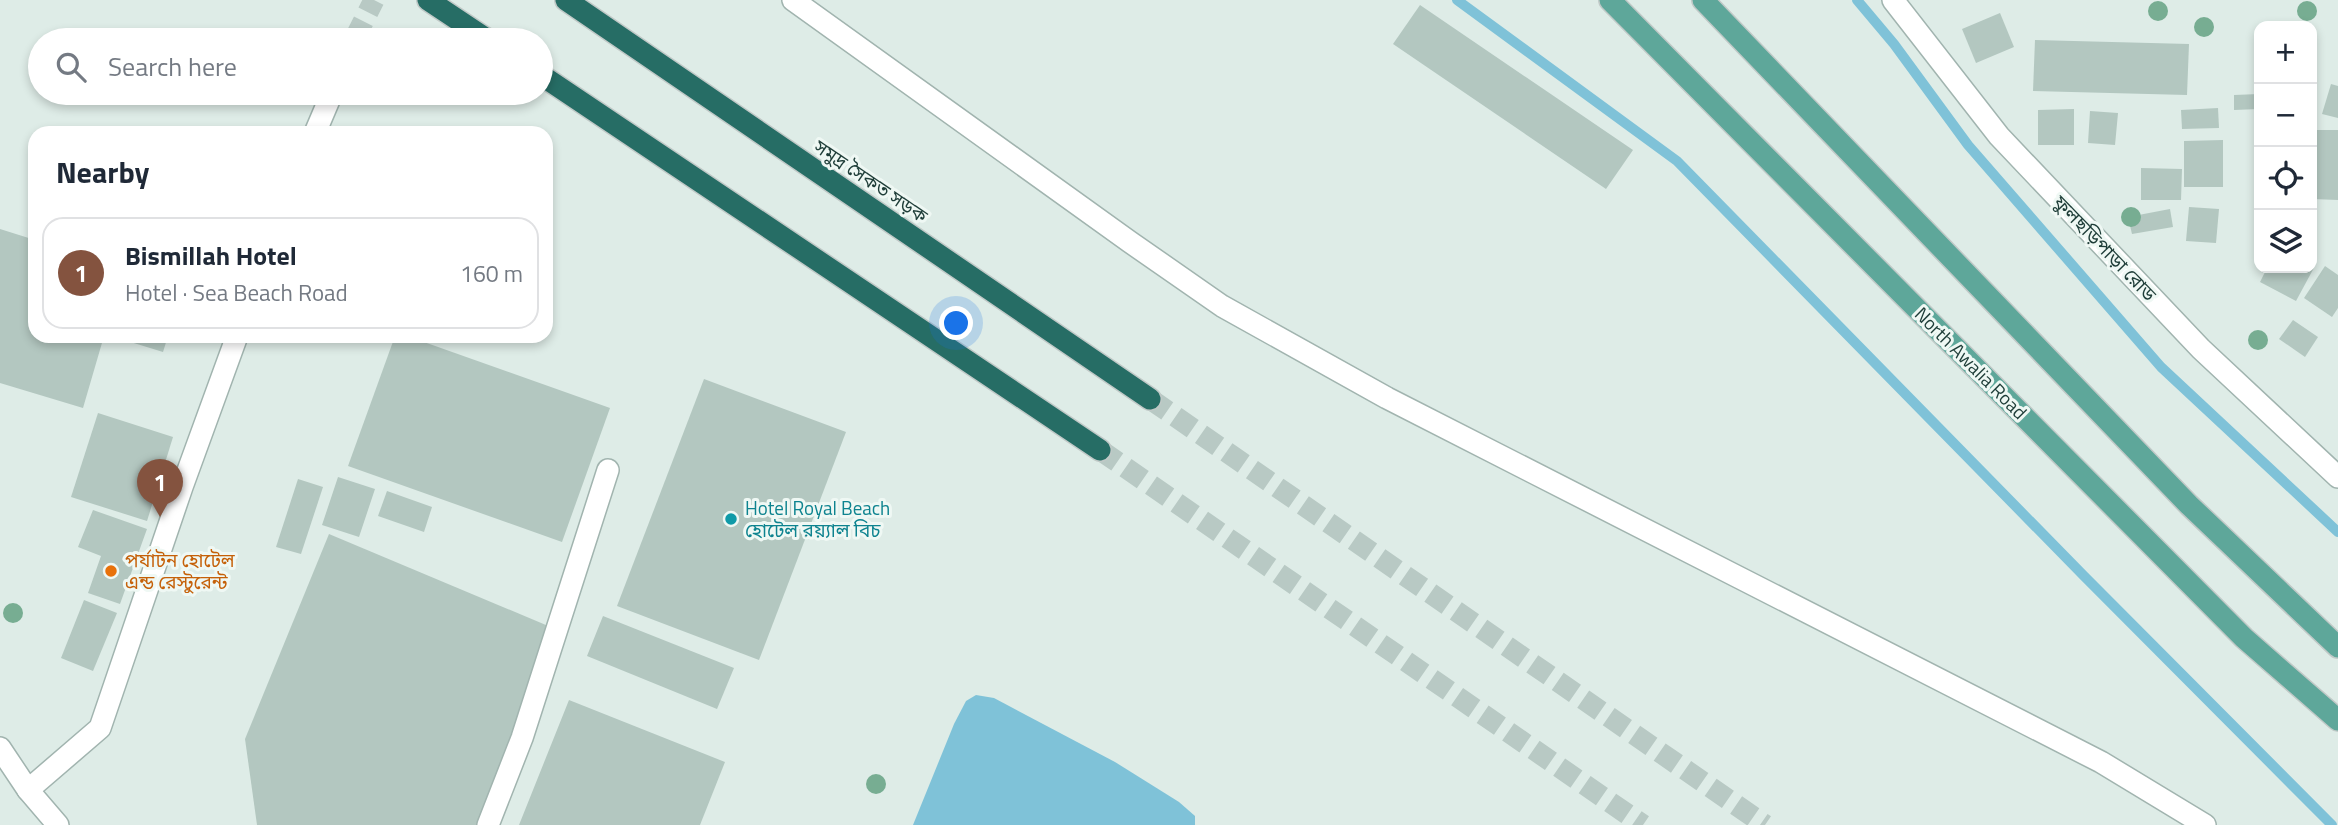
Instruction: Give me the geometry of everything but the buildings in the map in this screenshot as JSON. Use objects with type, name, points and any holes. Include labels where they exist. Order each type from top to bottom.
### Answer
[{"type":"highway","points":[[428,0],[470,28]]},
{"type":"highway","name":"সমুদ্র সৈকত সড়ক","points":[[566,0],[1150,399]]},
{"type":"highway","points":[[553,83],[1100,450]]},
{"type":"main road","name":"North Awalia Road","points":[[1611,0],[2244,638],[2338,720]]},
{"type":"main road","points":[[1703,0],[2189,505],[2338,647]]},
{"type":"street","points":[[793,0],[1222,306],[1387,398],[2090,756],[2205,825]]},
{"type":"street","name":"ফুলছড়িপাড়া রোড","points":[[1893,0],[1999,136],[2201,349],[2338,477]]},
{"type":"street","points":[[318,126],[326,105]]},
{"type":"street","points":[[28,790],[100,728],[234,343]]},
{"type":"street","points":[[488,825],[522,738],[608,470]]},
{"type":"street","points":[[0,748],[28,790],[58,825]]},
{"type":"water","points":[[976,695],[994,698],[1115,762],[1179,802],[1195,816],[1195,825],[913,825],[954,724],[966,701]]},
{"type":"waterway","points":[[1457,0],[1677,161],[2332,825]]},
{"type":"waterway","points":[[1857,0],[1894,44],[1968,145],[2161,367],[2338,532]]},
{"type":"tunnel","points":[[360,28],[374,0]]},
{"type":"tunnel","points":[[1150,399],[1765,825]]},
{"type":"tunnel","points":[[1100,450],[1643,825]]},
{"type":"place","name":"Bismillah Hotel","points":[[160,517]]},
{"type":"place","name":"Hotel Royal Beach হোটেল রয়্যাল বিচ","points":[[731,519]]},
{"type":"place","name":"পর্যাটন হোটেল এন্ড রেস্টুরেন্ট","points":[[111,571]]}]
